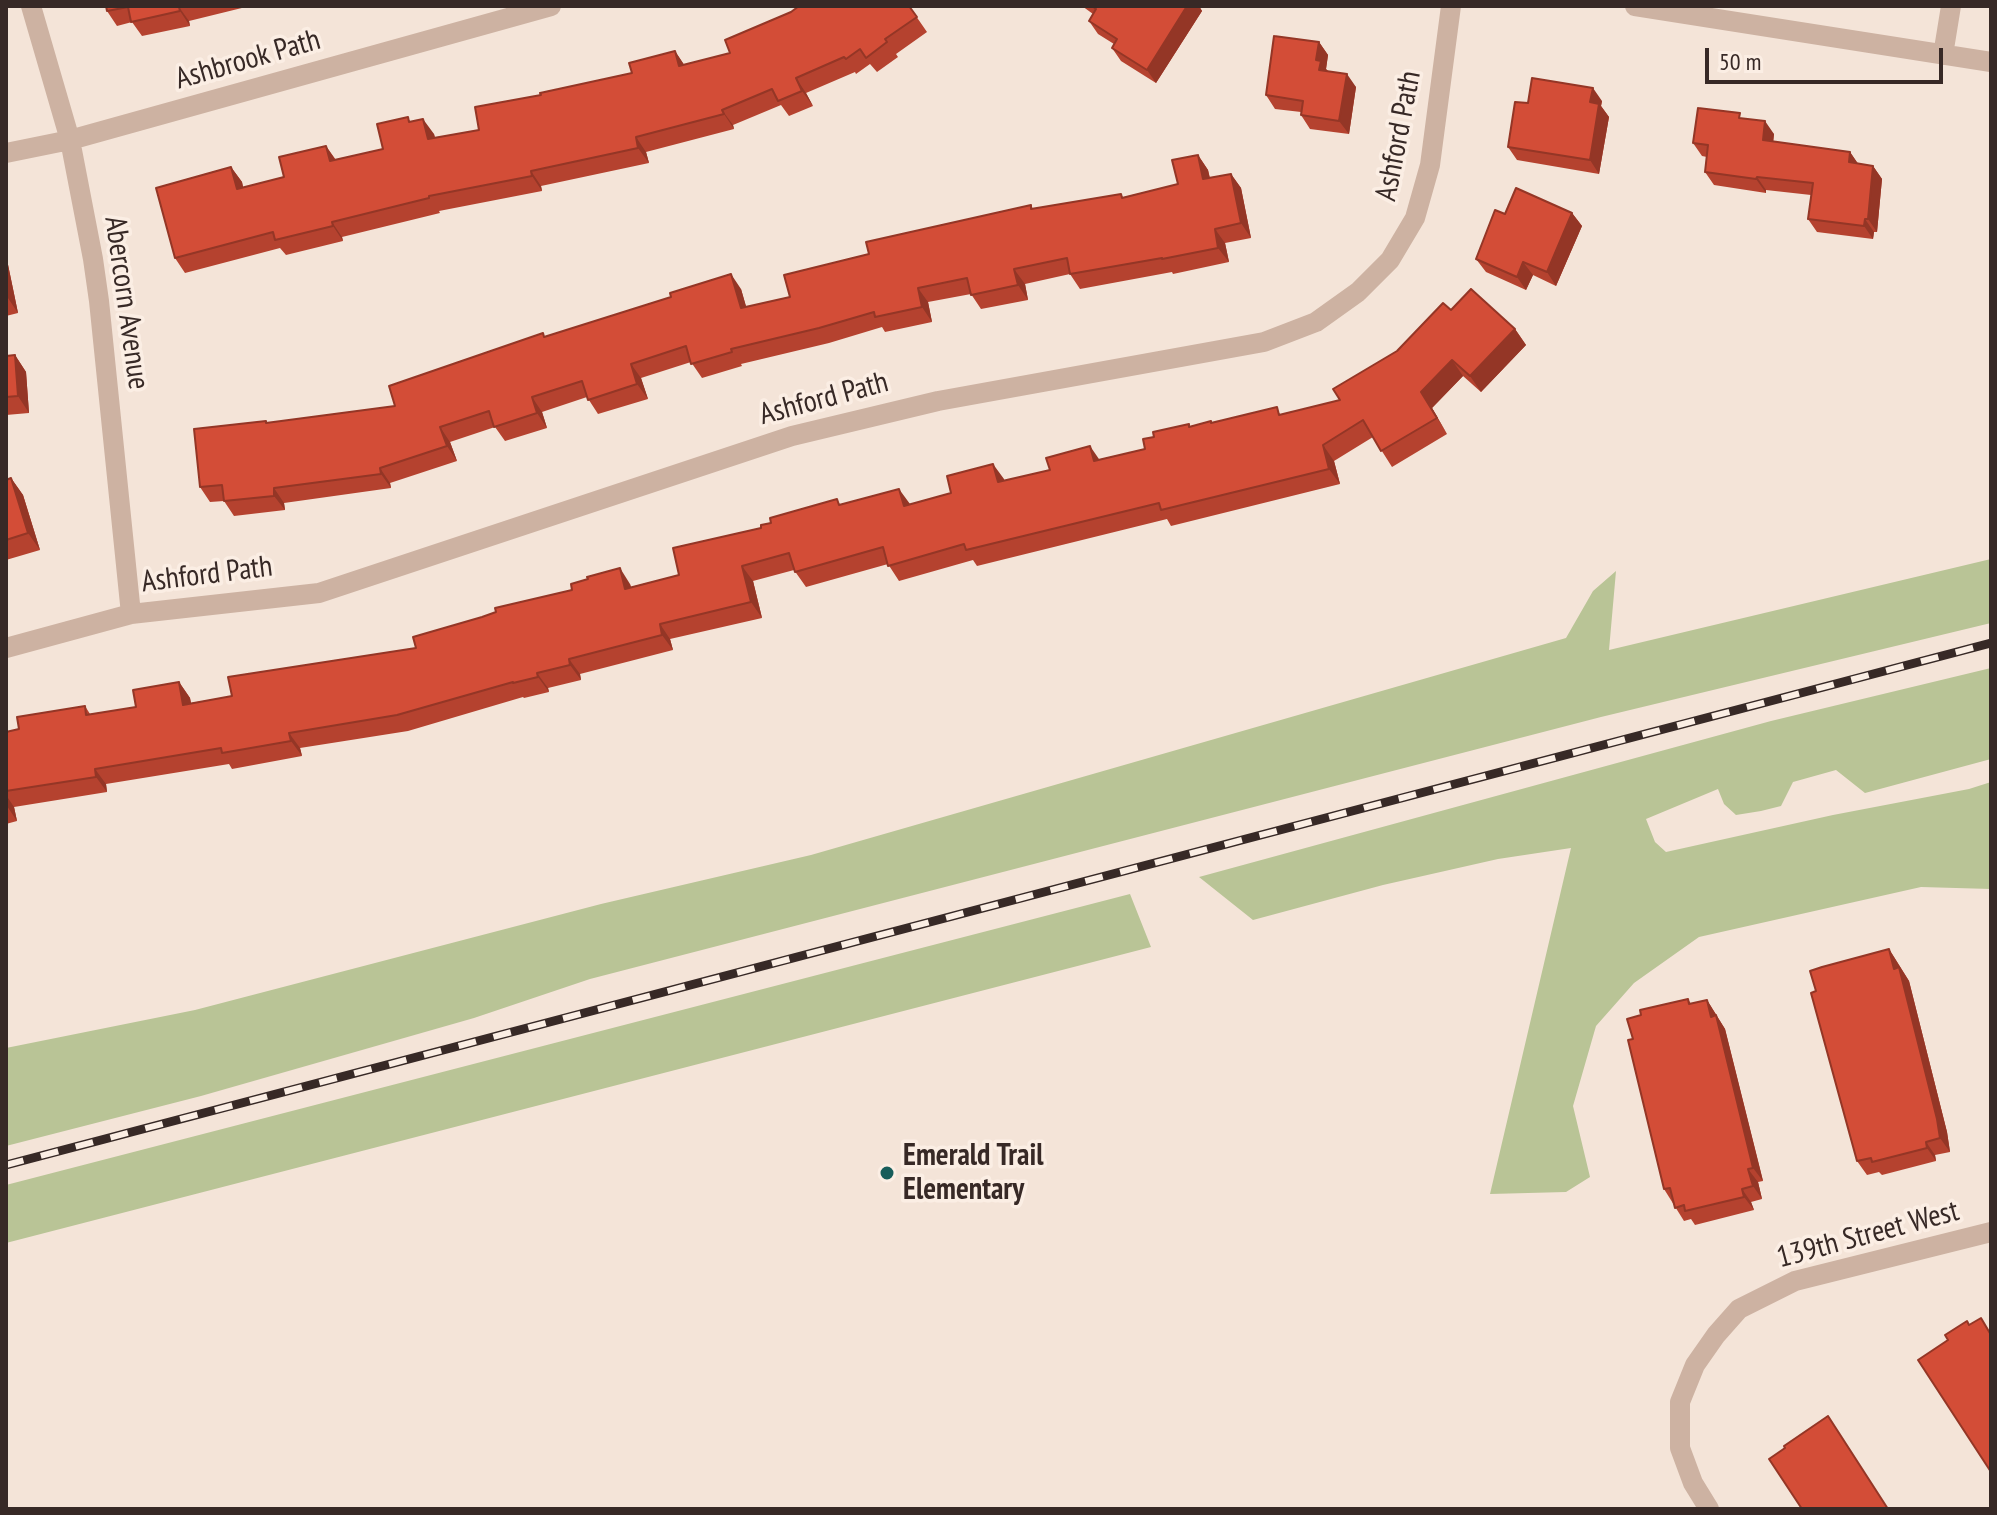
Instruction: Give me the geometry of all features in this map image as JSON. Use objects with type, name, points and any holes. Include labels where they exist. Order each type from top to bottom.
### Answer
[{"type":"street","name":"Abercorn Avenue","points":[[31,6],[70,140],[99,301],[131,614]]},
{"type":"street","name":"Ashbrook Path","points":[[6,153],[70,140],[551,6]]},
{"type":"street","name":"Ashford Path","points":[[6,648],[131,614],[319,593],[792,436],[938,401],[1264,342],[1316,322],[1358,292],[1390,260],[1415,218],[1430,165],[1451,6]]},
{"type":"street","points":[[1635,6],[1991,62]]},
{"type":"street","points":[[1943,55],[1951,6]]},
{"type":"street","name":"139th Street West","points":[[1709,1509],[1693,1483],[1680,1448],[1680,1402],[1695,1365],[1739,1309],[1795,1281],[1991,1232]]},
{"type":"green space","points":[[1991,559],[1991,623],[1601,717],[590,979],[474,1018],[201,1096],[6,1146],[6,1048],[195,1010],[601,904],[811,855],[1566,638],[1593,591],[1616,571],[1609,650]]},
{"type":"green space","points":[[1991,668],[1991,759],[1865,793],[1836,770],[1793,782],[1781,806],[1736,815],[1724,804],[1718,789],[1646,819],[1655,842],[1666,852],[1991,782],[1991,889],[1921,887],[1699,937],[1634,983],[1596,1026],[1573,1106],[1590,1177],[1566,1192],[1490,1194],[1571,848],[1498,859],[1383,885],[1253,920],[1199,877],[1771,721]]},
{"type":"green space","points":[[1130,894],[1151,947],[6,1243],[6,1185]]},
{"type":"building","points":[[106,6],[183,6],[179,7],[180,11],[131,22],[128,7],[107,11]]},
{"type":"building","points":[[799,6],[909,6],[917,17],[885,39],[887,42],[866,58],[860,49],[846,59],[844,57],[796,78],[802,91],[778,101],[772,89],[722,110],[724,114],[636,137],[638,148],[531,171],[532,176],[429,196],[332,222],[333,226],[275,240],[273,232],[175,258],[156,188],[231,167],[237,189],[284,177],[279,157],[326,146],[330,161],[383,149],[377,124],[408,117],[409,122],[423,119],[428,139],[479,130],[475,107],[632,73],[629,63],[675,51],[679,66],[730,53],[725,40]]},
{"type":"building","points":[[1092,6],[1187,6],[1147,70],[1112,48],[1117,39],[1089,21],[1096,9]]},
{"type":"building","points":[[1274,36],[1319,42],[1316,60],[1321,61],[1319,70],[1347,74],[1339,121],[1301,115],[1303,101],[1266,95]]},
{"type":"building","points":[[1532,78],[1593,88],[1590,102],[1599,104],[1590,160],[1508,147],[1515,102],[1528,103]]},
{"type":"building","points":[[1698,108],[1740,113],[1739,118],[1765,121],[1763,140],[1850,152],[1849,162],[1873,166],[1868,219],[1865,219],[1864,226],[1808,219],[1813,183],[1705,172],[1708,145],[1693,143]]},
{"type":"building","points":[[1198,155],[1203,179],[1231,174],[1241,223],[1215,229],[1218,248],[1070,274],[1067,258],[1014,269],[1018,285],[971,295],[967,278],[918,288],[922,307],[875,317],[874,312],[731,349],[732,352],[691,364],[686,346],[631,364],[637,384],[588,400],[582,381],[532,397],[537,413],[494,427],[489,411],[440,427],[447,446],[380,468],[381,474],[274,488],[274,496],[224,501],[222,485],[200,487],[194,429],[395,406],[389,386],[543,333],[544,337],[671,297],[670,293],[731,274],[741,308],[790,297],[784,275],[869,254],[866,242],[1031,205],[1031,209],[1121,194],[1122,198],[1178,184],[1172,160]]},
{"type":"building","points":[[1516,188],[1572,213],[1547,272],[1523,262],[1517,277],[1476,259],[1495,210],[1505,214]]},
{"type":"building","points":[[1471,289],[1515,329],[1470,376],[1452,360],[1421,392],[1437,418],[1381,451],[1363,420],[1323,445],[1329,469],[1161,510],[1159,503],[966,550],[964,544],[888,566],[883,547],[795,572],[789,553],[742,566],[751,602],[660,624],[662,635],[569,659],[570,665],[537,673],[538,677],[397,715],[289,733],[291,741],[222,753],[221,748],[95,769],[96,777],[6,791],[6,732],[19,729],[17,717],[85,706],[86,715],[136,707],[133,690],[179,682],[183,705],[232,696],[228,677],[416,648],[413,637],[482,617],[496,612],[495,608],[572,590],[571,584],[620,568],[625,589],[679,575],[673,548],[761,528],[761,525],[771,523],[770,518],[837,499],[839,505],[899,489],[904,506],[951,493],[947,476],[993,464],[998,482],[1050,470],[1046,458],[1090,446],[1094,461],[1145,449],[1143,439],[1154,437],[1153,432],[1211,423],[1277,407],[1279,415],[1340,400],[1333,389],[1397,351],[1443,303],[1451,310]]},
{"type":"building","points":[[15,355],[18,396],[6,397],[6,356]]},
{"type":"building","points":[[11,478],[28,533],[6,540],[6,480]]},
{"type":"building","points":[[1889,949],[1894,969],[1899,967],[1940,1138],[1926,1142],[1927,1148],[1872,1162],[1871,1158],[1857,1161],[1811,993],[1816,991],[1810,971]]},
{"type":"building","points":[[1688,999],[1689,1004],[1707,1000],[1711,1017],[1716,1015],[1753,1168],[1748,1169],[1753,1186],[1742,1189],[1744,1197],[1685,1211],[1684,1205],[1675,1208],[1670,1188],[1664,1189],[1628,1040],[1633,1039],[1627,1019],[1641,1015],[1640,1010]]},
{"type":"building","points":[[1981,1318],[1991,1335],[1991,1472],[1918,1360],[1948,1340],[1945,1335],[1967,1321],[1969,1325]]},
{"type":"building","points":[[1828,1416],[1888,1509],[1802,1509],[1769,1459]]},
{"type":"railway","points":[[6,1165],[1991,643]]},
{"type":"place","name":"Emerald Trail Elementary","points":[[887,1173]]}]
